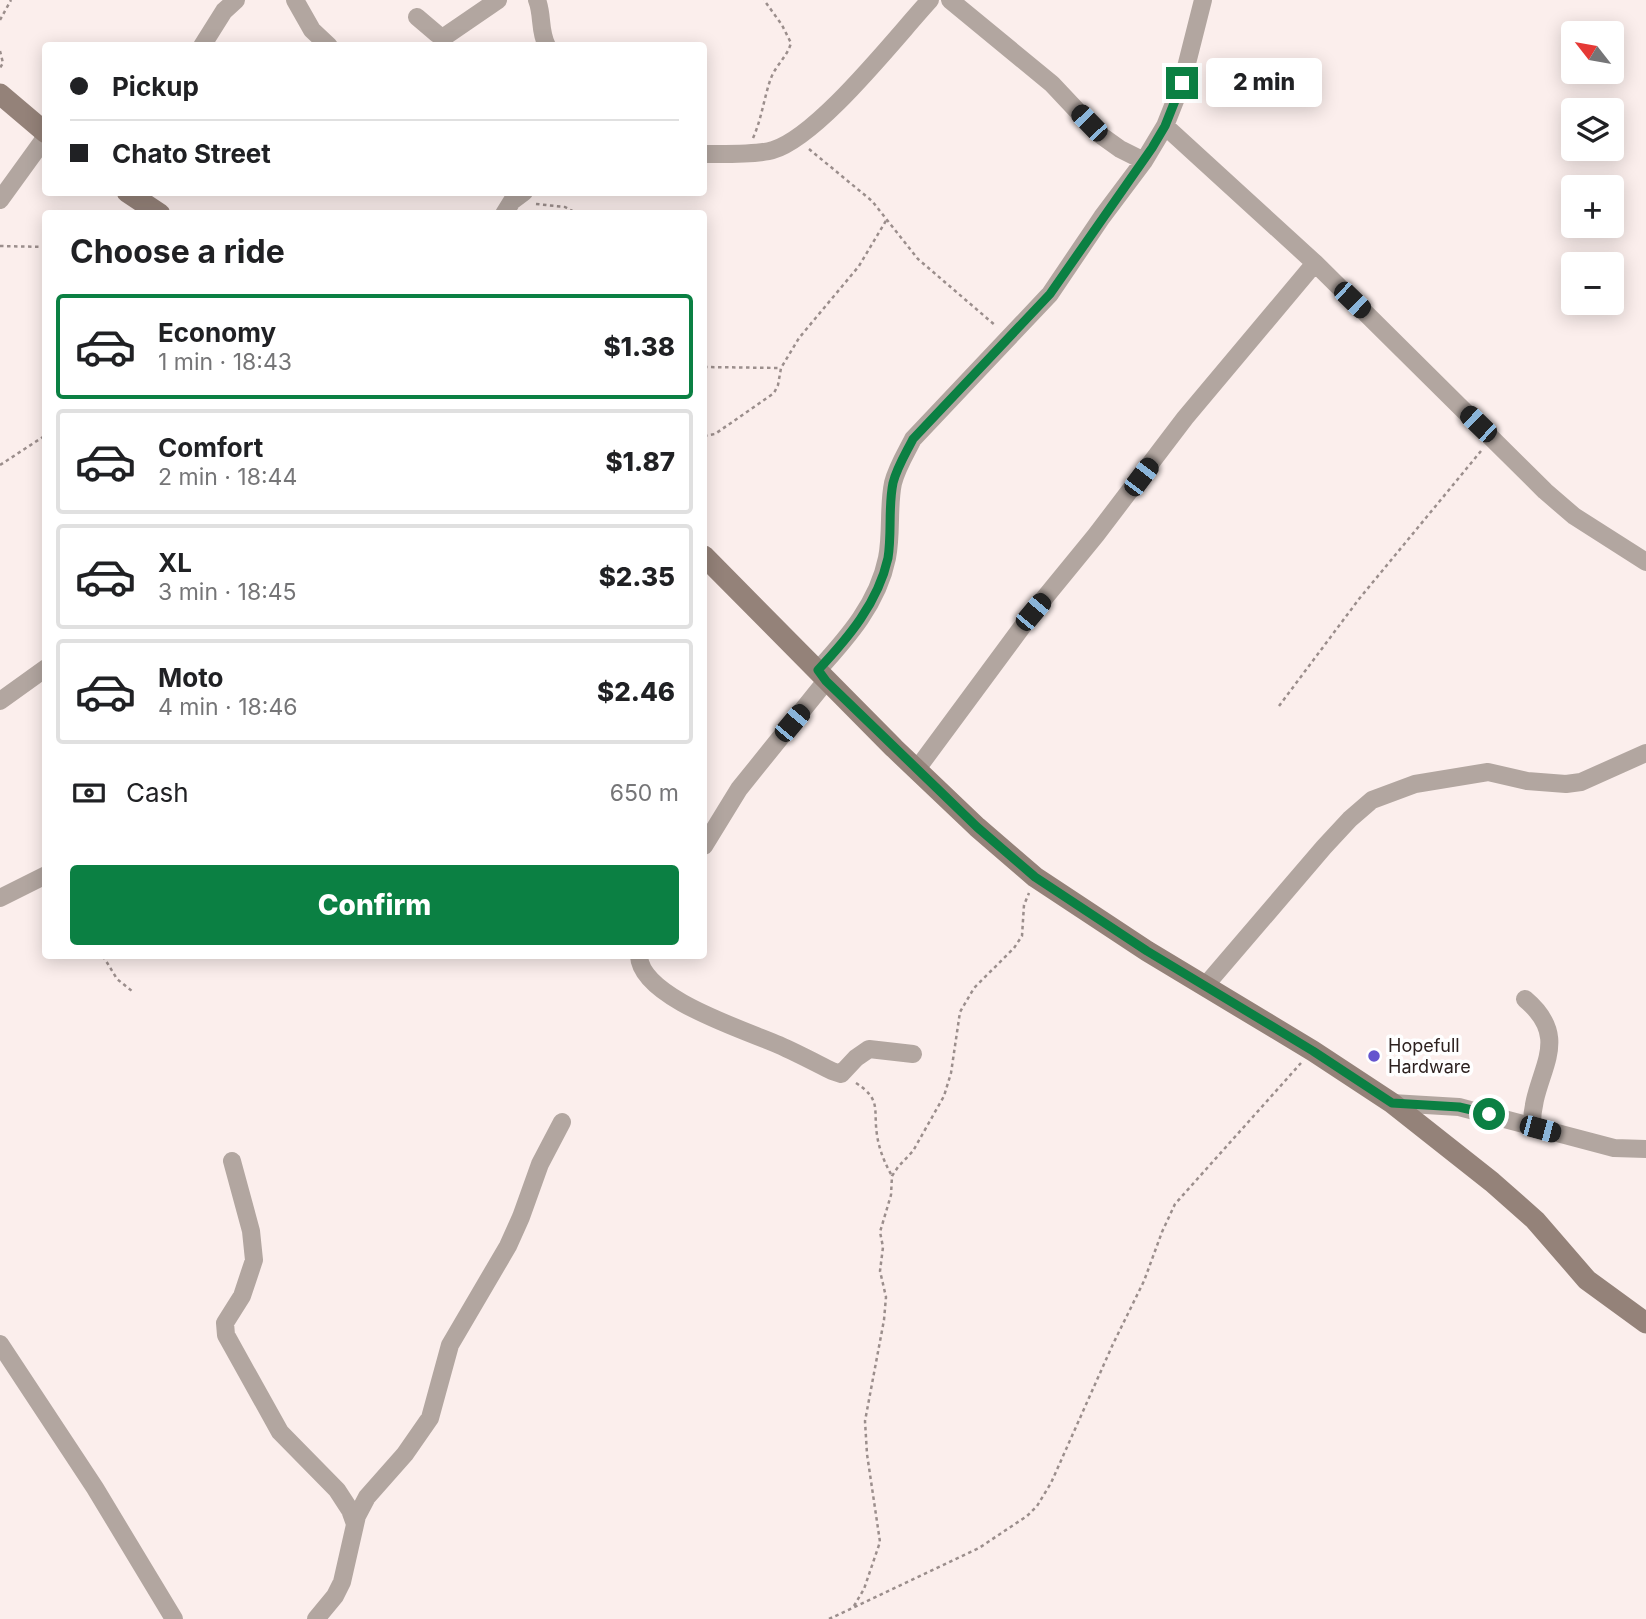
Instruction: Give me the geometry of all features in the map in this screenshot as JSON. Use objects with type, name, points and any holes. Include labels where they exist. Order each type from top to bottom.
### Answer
[{"type":"street","points":[[205,42],[224,11],[236,0]]},
{"type":"street","points":[[295,0],[312,30],[325,42]]},
{"type":"street","points":[[417,17],[444,37],[498,0]]},
{"type":"street","points":[[537,0],[541,31],[545,42]]},
{"type":"street","points":[[707,154],[760,153],[775,150],[795,138],[827,113],[930,0]]},
{"type":"street","points":[[950,0],[1052,84],[1099,134],[1144,161]]},
{"type":"street","points":[[707,841],[739,789],[865,614],[887,561],[893,482],[913,439],[1050,294],[1144,161],[1165,126],[1182,83],[1203,0]]},
{"type":"street","points":[[0,94],[42,130]]},
{"type":"street","points":[[1165,126],[1315,263],[1524,471],[1574,516],[1646,562]]},
{"type":"street","points":[[0,200],[42,142]]},
{"type":"street","points":[[134,196],[154,210]]},
{"type":"street","points":[[917,769],[1007,645],[1096,535],[1185,418],[1315,263]]},
{"type":"street","points":[[707,559],[917,769],[977,827],[1035,877],[1147,951],[1313,1051],[1392,1103],[1492,1182],[1535,1220],[1587,1280],[1646,1324]]},
{"type":"street","points":[[0,701],[42,671]]},
{"type":"street","points":[[1205,986],[1324,847],[1371,800],[1415,784],[1488,772],[1527,781],[1566,784],[1581,782],[1646,753]]},
{"type":"street","points":[[0,898],[42,877]]},
{"type":"street","points":[[640,959],[648,976],[666,992],[693,1009],[841,1074],[869,1049],[913,1054]]},
{"type":"street","points":[[1525,999],[1544,1018],[1549,1031],[1550,1047],[1532,1111],[1532,1126]]},
{"type":"street","points":[[1392,1103],[1459,1107],[1614,1148],[1646,1149]]},
{"type":"street","points":[[316,1619],[335,1596],[342,1582],[355,1524],[372,1490],[405,1454],[430,1418],[450,1345],[508,1246],[540,1164],[562,1122]]},
{"type":"street","points":[[232,1161],[251,1231],[254,1260],[242,1297],[225,1323],[226,1335],[280,1432],[337,1490],[350,1510],[355,1524]]},
{"type":"street","points":[[0,1344],[95,1488],[174,1619]]},
{"type":"path","points":[[0,20],[11,0]]},
{"type":"path","points":[[747,153],[759,125],[771,78],[791,43],[764,0]]},
{"type":"path","points":[[0,51],[3,62],[0,68]]},
{"type":"path","points":[[795,138],[856,186],[887,219],[918,259],[1009,337]]},
{"type":"path","points":[[514,202],[565,207],[571,210]]},
{"type":"path","points":[[707,435],[715,434],[774,393],[781,368],[799,338],[859,266],[887,219]]},
{"type":"path","points":[[0,246],[42,247]]},
{"type":"path","points":[[707,367],[781,368]]},
{"type":"path","points":[[0,466],[42,438]]},
{"type":"path","points":[[1279,706],[1359,599],[1492,438]]},
{"type":"path","points":[[892,1176],[913,1151],[944,1096],[951,1073],[960,1012],[974,988],[1014,948],[1022,936],[1024,905],[1035,877]]},
{"type":"path","points":[[105,959],[117,979],[132,991]]},
{"type":"path","points":[[829,1619],[979,1548],[1027,1516],[1037,1506],[1056,1473],[1112,1344],[1144,1282],[1175,1204],[1313,1051]]},
{"type":"path","points":[[841,1074],[863,1088],[874,1100],[877,1108],[877,1138],[892,1176],[891,1195],[880,1232],[883,1247],[880,1270],[886,1297],[884,1320],[865,1422],[880,1542],[864,1589],[854,1606]]},
{"type":"place","name":"Hopefull Hardware","points":[[1374,1056]]},
{"type":"route","points":[[1182,83],[1165,126],[1144,161],[1050,294],[913,439],[893,482],[887,561],[878,586],[865,614],[818,670],[894,748],[977,827],[1035,877],[1147,951],[1313,1051],[1392,1103],[1459,1107],[1489,1114]]}]
